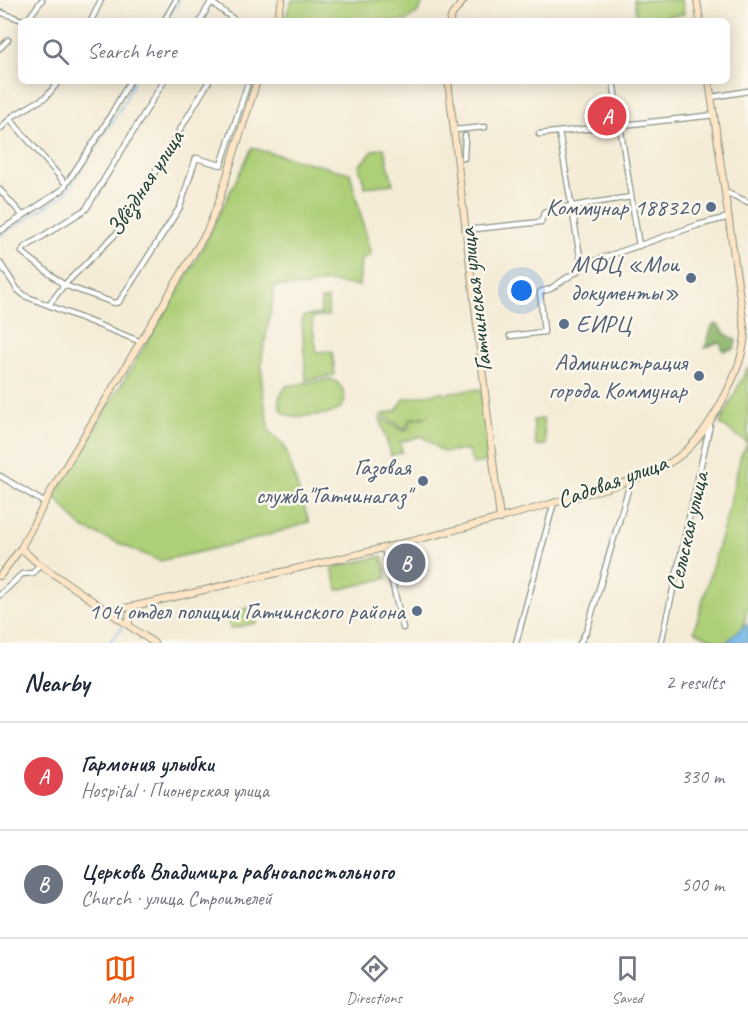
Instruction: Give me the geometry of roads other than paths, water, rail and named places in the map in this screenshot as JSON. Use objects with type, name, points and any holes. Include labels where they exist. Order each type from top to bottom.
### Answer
[{"type":"main road","points":[[277,18],[282,0]]},
{"type":"main road","points":[[451,18],[464,0]]},
{"type":"main road","points":[[698,0],[700,18]]},
{"type":"main road","points":[[0,576],[21,548],[139,341],[207,231],[218,204],[256,84]]},
{"type":"main road","name":"Гатчинская улица","points":[[448,84],[500,519]]},
{"type":"main road","name":"Садовая улица","points":[[109,611],[500,519],[657,470],[676,459],[697,441],[711,419],[740,358],[745,327],[710,84]]},
{"type":"main road","points":[[21,548],[40,564],[154,643]]},
{"type":"main road","points":[[129,625],[131,611],[138,605]]},
{"type":"street","points":[[29,18],[42,0]]},
{"type":"street","points":[[92,18],[101,0]]},
{"type":"street","points":[[166,18],[176,0]]},
{"type":"street","points":[[202,18],[211,2],[232,18]]},
{"type":"street","points":[[0,12],[18,19]]},
{"type":"street","points":[[0,48],[8,40]]},
{"type":"street","points":[[0,129],[10,118],[46,97],[57,84]]},
{"type":"street","points":[[0,231],[62,190],[102,130],[128,84]]},
{"type":"street","points":[[162,84],[86,208],[24,248],[22,252],[64,285],[114,303],[118,302],[180,207],[196,158],[222,165],[247,86]]},
{"type":"street","name":"Звёздная улица","points":[[49,305],[64,285],[121,230],[207,84]]},
{"type":"street","points":[[613,84],[639,246]]},
{"type":"street","points":[[712,97],[748,92]]},
{"type":"street","points":[[539,134],[715,115]]},
{"type":"street","points":[[10,118],[66,184]]},
{"type":"street","points":[[455,130],[485,127]]},
{"type":"street","points":[[559,132],[582,268]]},
{"type":"street","points":[[464,158],[465,136]]},
{"type":"street","points":[[0,190],[23,216]]},
{"type":"street","points":[[725,192],[748,202]]},
{"type":"street","points":[[466,230],[541,222],[544,213],[630,197]]},
{"type":"street","points":[[510,336],[544,332],[540,292],[550,289],[585,264],[698,225],[729,217]]},
{"type":"street","points":[[0,263],[17,289],[25,296],[139,341]]},
{"type":"street","name":"Сельская улица","points":[[661,643],[711,419]]},
{"type":"street","points":[[0,476],[45,503]]},
{"type":"street","points":[[580,643],[587,630],[632,479]]},
{"type":"street","points":[[516,643],[554,502]]},
{"type":"street","points":[[384,548],[403,628]]},
{"type":"street","points":[[0,595],[22,574],[33,573],[40,564]]},
{"type":"water","points":[[748,623],[746,643],[727,643],[732,636]]},
{"type":"waterway","points":[[168,18],[180,0]]},
{"type":"waterway","points":[[0,236],[65,194],[122,106],[133,84]]},
{"type":"waterway","points":[[109,643],[122,628]]},
{"type":"place","name":"Гармония улыбки","points":[[607,116]]},
{"type":"place","name":"Коммунар 188320","points":[[711,207]]},
{"type":"place","name":"МФЦ «Мои документы»","points":[[691,278]]},
{"type":"place","name":"ЕИРЦ","points":[[564,324]]},
{"type":"place","name":"Администрация города Коммунар","points":[[699,376]]},
{"type":"place","name":"Газовая служба\"Гатчинагаз\"","points":[[423,481]]},
{"type":"place","name":"Церковь Владимира равноапостольного","points":[[406,563]]},
{"type":"place","name":"104 отдел полиции Гатчинского района","points":[[417,611]]}]
